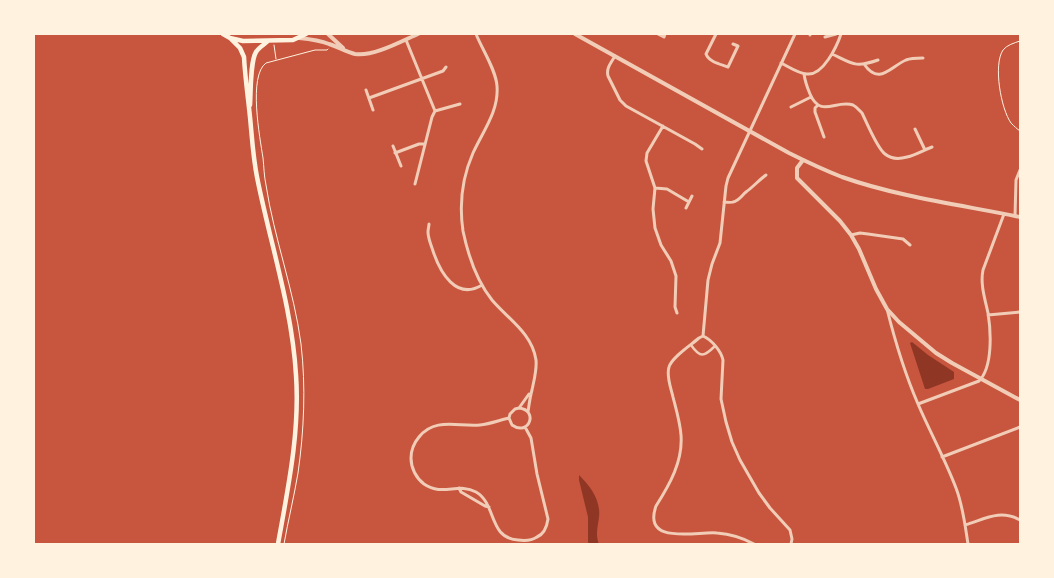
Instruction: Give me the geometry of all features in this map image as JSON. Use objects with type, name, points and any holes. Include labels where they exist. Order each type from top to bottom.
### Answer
[{"type":"main road","points":[[223,34],[240,48],[244,56],[256,175],[294,344],[297,376],[295,442],[278,544]]},
{"type":"main road","points":[[230,38],[243,41],[293,40],[306,34]]},
{"type":"main road","points":[[250,116],[254,54],[271,41]]},
{"type":"street","points":[[328,34],[352,53],[364,54],[390,46],[418,34]]},
{"type":"street","points":[[476,34],[495,75],[497,87],[495,107],[468,165],[462,189],[462,220],[474,269],[482,285],[499,308],[515,322],[529,340],[535,358],[536,375],[531,391],[528,412],[530,422],[525,427],[515,427],[509,418],[512,411],[519,408],[531,391]]},
{"type":"street","points":[[575,34],[802,160],[843,177],[892,192],[1018,217],[1016,180],[1020,172]]},
{"type":"street","points":[[658,34],[664,36],[665,34]]},
{"type":"street","points":[[716,34],[706,54],[710,60],[728,68],[738,46],[733,44]]},
{"type":"street","points":[[703,336],[708,280],[720,243],[728,178],[795,34]]},
{"type":"street","points":[[825,37],[836,34]]},
{"type":"street","points":[[782,63],[804,74],[813,74],[832,54],[841,34]]},
{"type":"street","points":[[299,38],[312,39],[347,50]]},
{"type":"street","points":[[406,40],[435,111]]},
{"type":"street","points":[[832,54],[853,64],[860,65],[878,60]]},
{"type":"street","points":[[615,56],[607,72],[620,100],[626,106],[702,149]]},
{"type":"street","points":[[864,64],[871,73],[882,74],[908,59],[923,58]]},
{"type":"street","points":[[369,98],[443,70],[446,67]]},
{"type":"street","points":[[804,74],[811,97],[818,105],[829,108],[848,104],[858,109],[862,113],[880,149],[885,154],[891,157],[906,158],[932,147]]},
{"type":"street","points":[[366,90],[373,110]]},
{"type":"street","points":[[791,107],[811,97]]},
{"type":"street","points":[[415,184],[435,111],[460,104]]},
{"type":"street","points":[[818,105],[815,108],[815,112],[824,137]]},
{"type":"street","points":[[662,126],[647,153],[646,161],[655,188],[653,209],[655,228],[661,245],[674,268],[676,283],[675,307],[677,313]]},
{"type":"street","points":[[915,128],[925,150]]},
{"type":"street","points":[[395,153],[419,144],[425,144]]},
{"type":"street","points":[[393,146],[401,166]]},
{"type":"street","points":[[802,160],[797,168],[796,178],[840,221],[851,235],[887,309],[899,322],[936,353],[1020,400]]},
{"type":"street","points":[[724,202],[738,201],[766,175]]},
{"type":"street","points":[[655,188],[667,189],[689,202]]},
{"type":"street","points":[[686,208],[692,196]]},
{"type":"street","points":[[918,404],[973,384],[981,378],[987,366],[990,338],[981,278],[1004,214]]},
{"type":"street","points":[[429,224],[428,232],[431,245],[439,266],[447,279],[455,286],[465,290],[475,289],[482,285]]},
{"type":"street","points":[[851,235],[868,234],[903,240],[910,244]]},
{"type":"street","points":[[887,309],[891,327],[918,404],[957,490],[968,544]]},
{"type":"street","points":[[988,315],[1020,312]]},
{"type":"street","points":[[703,336],[674,359],[668,367],[668,378],[679,421],[681,445],[680,455],[673,476],[656,506],[655,523],[662,531],[668,534],[724,533],[754,544]]},
{"type":"street","points":[[703,336],[707,337],[715,346],[724,360],[721,399],[732,442],[760,494],[790,530],[791,544]]},
{"type":"street","points":[[691,345],[698,353],[704,355],[715,346]]},
{"type":"street","points":[[519,408],[528,412]]},
{"type":"street","points":[[509,418],[478,425],[436,425],[424,431],[416,441],[411,459],[414,471],[421,482],[436,490],[471,489],[480,494],[489,507],[497,528],[510,539],[523,540],[534,539],[540,536],[547,525],[548,518],[537,474],[531,438],[525,427]]},
{"type":"street","points":[[942,457],[1020,427]]},
{"type":"street","points":[[459,488],[461,492],[489,507]]},
{"type":"street","points":[[965,525],[1004,514],[1020,520]]},
{"type":"path","points":[[271,41],[276,59]]},
{"type":"path","points":[[1020,42],[1012,44],[1003,50],[999,76],[1002,97],[1010,122],[1020,130]]},
{"type":"path","points":[[284,544],[298,474],[302,433],[301,344],[266,184],[256,100],[258,76],[262,66],[266,63],[315,50],[327,50],[333,45]]},
{"type":"shaded area","points":[[912,342],[954,372],[954,379],[925,389],[910,343]]},
{"type":"shaded area","points":[[579,475],[591,489],[598,505],[597,534],[599,544],[589,544],[588,542],[588,517]]}]
